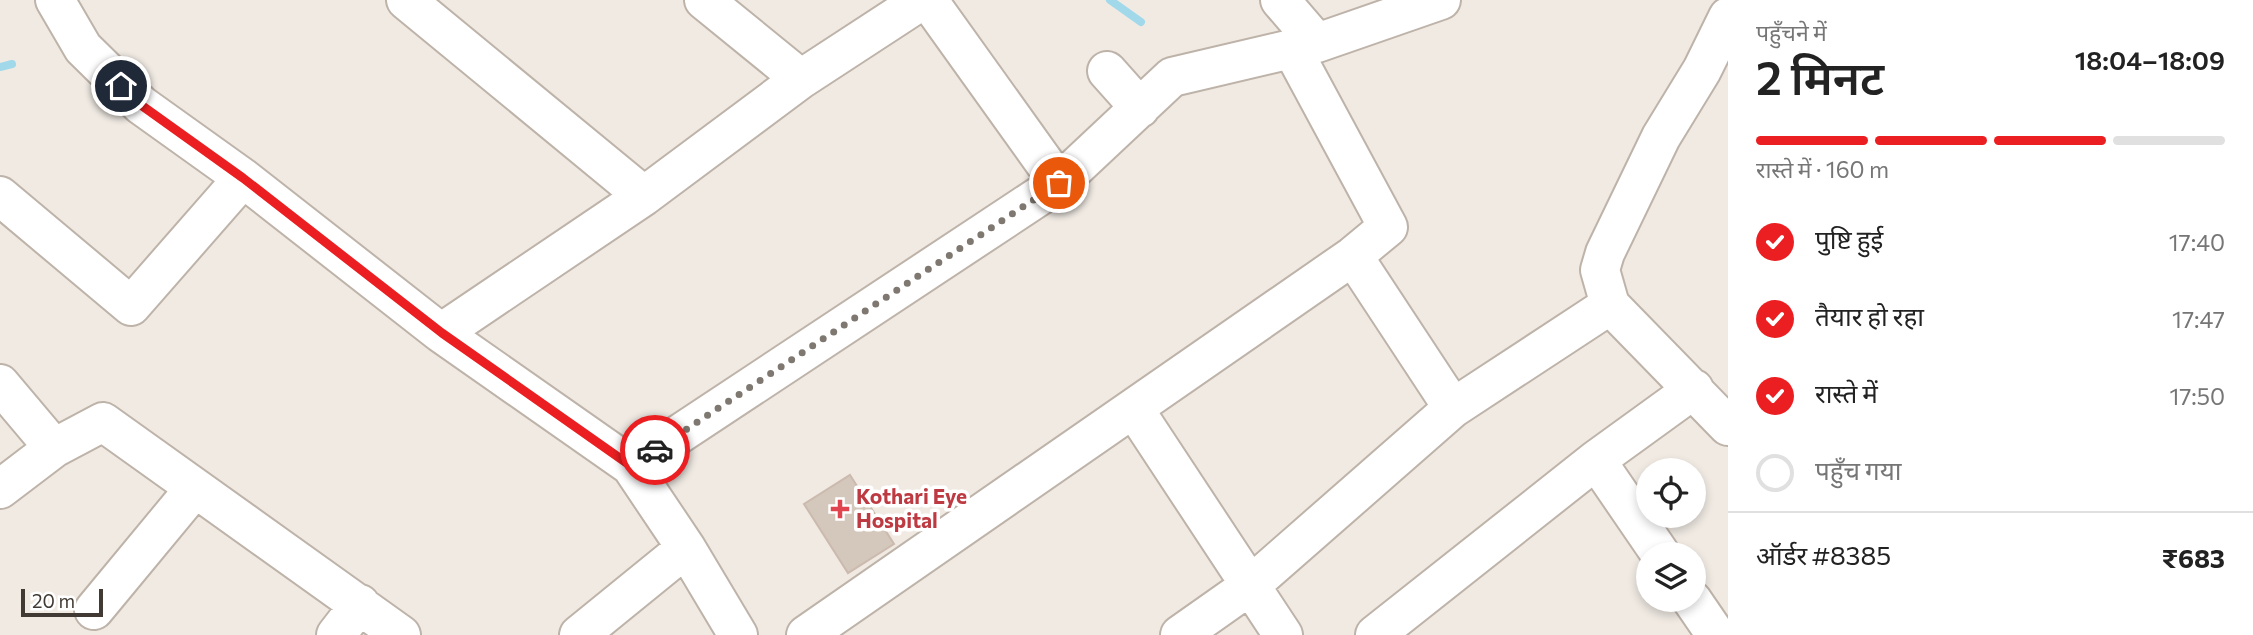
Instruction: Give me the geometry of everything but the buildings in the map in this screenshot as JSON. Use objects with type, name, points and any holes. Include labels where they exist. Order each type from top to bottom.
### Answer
[{"type":"street","points":[[55,0],[83,48],[141,105],[243,178],[442,333],[631,466],[686,548],[738,635]]},
{"type":"street","points":[[406,0],[644,195]]},
{"type":"street","points":[[704,0],[801,79]]},
{"type":"street","points":[[442,333],[644,195],[801,79],[922,0]]},
{"type":"street","points":[[928,0],[1059,183]]},
{"type":"street","points":[[806,635],[1353,256],[1388,227],[1305,46],[1280,0]]},
{"type":"street","points":[[631,466],[1059,183],[1172,77],[1305,46],[1390,7],[1441,0]]},
{"type":"street","points":[[1728,17],[1702,70],[1661,137],[1605,253],[1600,270],[1610,304],[1728,426]]},
{"type":"street","points":[[1107,71],[1140,108]]},
{"type":"street","points":[[0,196],[131,306],[243,178]]},
{"type":"street","points":[[1353,256],[1453,408]]},
{"type":"street","points":[[1180,635],[1251,585],[1453,408],[1610,304]]},
{"type":"street","points":[[0,384],[54,447]]},
{"type":"street","points":[[1375,635],[1596,460],[1694,389]]},
{"type":"street","points":[[1134,409],[1283,635]]},
{"type":"street","points":[[0,489],[54,447],[103,422],[401,635]]},
{"type":"street","points":[[1596,460],[1652,542]]},
{"type":"street","points":[[94,610],[195,488]]},
{"type":"street","points":[[579,635],[686,548]]},
{"type":"street","points":[[336,635],[360,604]]},
{"type":"street","points":[[1700,612],[1716,635]]},
{"type":"waterway","points":[[1110,0],[1141,22]]},
{"type":"waterway","points":[[0,67],[12,64]]},
{"type":"way so far","points":[[655,450],[1059,183]]},
{"type":"place","name":"Kothari Eye Hospital","points":[[840,509]]},
{"type":"route","points":[[121,86],[141,105],[243,178],[442,333],[631,466],[655,450]]}]
